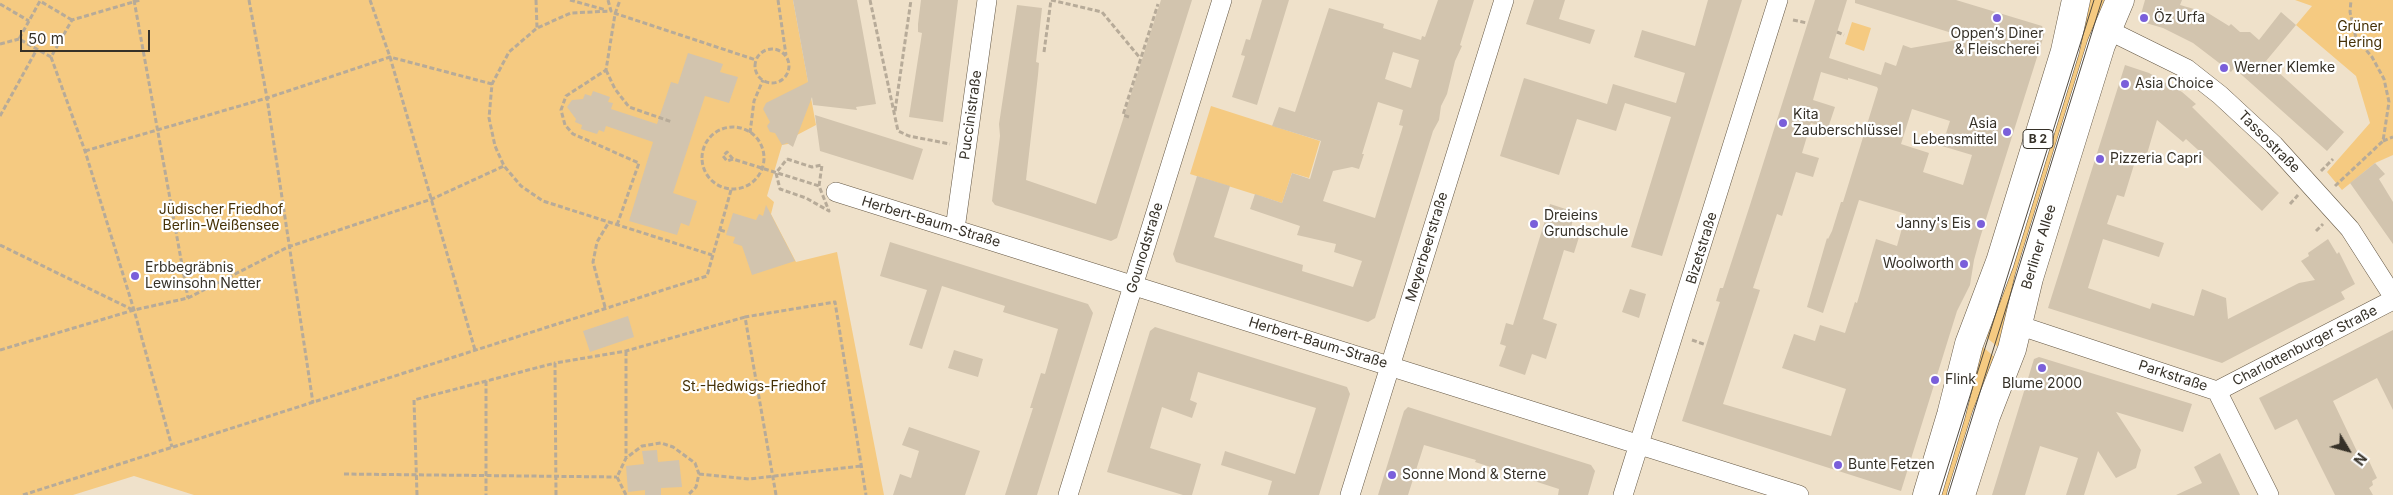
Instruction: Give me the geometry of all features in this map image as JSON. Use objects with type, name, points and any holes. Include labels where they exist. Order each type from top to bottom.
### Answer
[{"type":"main road","name":"Berliner Allee","points":[[1961,495],[1986,416],[2009,358],[2028,278],[2108,30],[2120,0]]},
{"type":"main road","name":"B 2","points":[[1927,495],[1952,415],[1968,344],[2000,262],[2065,52],[2073,1]]},
{"type":"street","name":"Puccinistraße","points":[[956,229],[987,0]]},
{"type":"street","name":"Gounodstraße","points":[[1068,495],[1222,0]]},
{"type":"street","name":"Meyerbeerstraße","points":[[1350,495],[1504,0]]},
{"type":"street","name":"Bizetstraße","points":[[1623,495],[1778,0]]},
{"type":"street","name":"Tassostraße","points":[[2108,30],[2187,69],[2220,95],[2274,145],[2350,228],[2393,296]]},
{"type":"street","name":"Herbert-Baum-Straße","points":[[828,189],[1799,495]]},
{"type":"street","name":"Charlottenburger Straße","points":[[2217,391],[2393,300]]},
{"type":"street","name":"Parkstraße","points":[[2018,325],[2217,391],[2269,495]]},
{"type":"path","points":[[51,57],[72,20],[140,0]]},
{"type":"path","points":[[249,0],[267,98],[313,403]]},
{"type":"path","points":[[370,0],[390,57],[475,350]]},
{"type":"path","points":[[536,0],[537,28]]},
{"type":"path","points":[[570,0],[611,11],[615,14],[756,60]]},
{"type":"path","points":[[608,0],[611,11]]},
{"type":"path","points":[[620,0],[615,14],[606,70],[615,89],[629,108],[672,122]]},
{"type":"path","points":[[778,0],[786,55],[790,68],[783,80],[777,82],[763,80],[756,70],[756,60],[762,52],[768,49],[781,51],[786,55]]},
{"type":"path","points":[[870,0],[898,131],[909,136],[950,144]]},
{"type":"path","points":[[894,114],[911,0]]},
{"type":"path","points":[[1044,52],[1051,0],[1102,12],[1140,59]]},
{"type":"path","points":[[2351,0],[2350,12],[2356,38],[2372,57],[2386,86],[2390,102],[2383,141]]},
{"type":"path","points":[[19,39],[40,1],[72,20]]},
{"type":"path","points":[[134,1],[188,298]]},
{"type":"path","points":[[0,4],[29,21]]},
{"type":"path","points":[[1129,117],[1123,115],[1158,4]]},
{"type":"path","points":[[611,11],[571,13],[537,28],[509,52],[492,84],[489,118],[495,146],[504,166],[521,186],[544,201],[712,255]]},
{"type":"path","points":[[1793,20],[1808,24]]},
{"type":"path","points":[[1837,32],[1844,35]]},
{"type":"path","points":[[0,44],[19,39],[51,57],[85,151],[134,310],[172,447]]},
{"type":"path","points":[[0,116],[37,49]]},
{"type":"path","points":[[85,151],[159,132],[390,57],[492,84]]},
{"type":"path","points":[[606,70],[566,96],[561,110],[566,125],[573,134],[639,163],[617,225]]},
{"type":"path","points":[[750,133],[754,101],[763,80]]},
{"type":"path","points":[[725,128],[738,128],[750,133],[762,148],[762,168],[757,177],[744,187],[731,190],[720,187],[707,176],[701,159],[706,143],[714,133],[725,128]]},
{"type":"path","points":[[2334,187],[2383,141],[2393,137]]},
{"type":"path","points":[[733,159],[828,189]]},
{"type":"path","points":[[776,173],[787,159],[812,167],[822,165]]},
{"type":"path","points":[[2321,172],[2333,159]]},
{"type":"path","points":[[0,350],[134,310],[188,298],[288,247],[432,199],[504,166]]},
{"type":"path","points":[[776,173],[780,189],[806,198],[829,211]]},
{"type":"path","points":[[23,495],[313,403],[605,307],[707,276],[731,190]]},
{"type":"path","points":[[605,307],[593,262],[597,242],[609,222]]},
{"type":"path","points":[[720,230],[727,232]]},
{"type":"path","points":[[0,245],[134,310]]},
{"type":"path","points":[[418,495],[414,400],[555,363],[626,351],[745,317],[835,302],[866,495]]},
{"type":"path","points":[[745,317],[776,495]]},
{"type":"path","points":[[1692,340],[1706,345]]},
{"type":"path","points":[[617,477],[626,458],[626,351]]},
{"type":"path","points":[[555,363],[556,495]]},
{"type":"path","points":[[486,380],[486,495]]},
{"type":"path","points":[[626,458],[642,446],[661,444],[673,447],[695,463],[699,474],[696,487],[688,495]]},
{"type":"path","points":[[699,474],[749,478],[773,477],[860,466]]},
{"type":"path","points":[[344,474],[617,477]]},
{"type":"path","points":[[617,477],[626,495]]},
{"type":"green space","name":"Jüdischer Friedhof Berlin-Weißensee","points":[[0,0],[793,0],[816,125],[797,135],[788,144],[782,145],[767,196],[774,202],[771,214],[796,262],[837,252],[884,495],[194,495],[134,476],[73,495],[0,495]]},
{"type":"green space","points":[[2085,0],[2113,0],[1999,348],[1980,332]]},
{"type":"green space","name":"Grüner Hering","points":[[2295,0],[2393,0],[2393,155],[2375,163],[2342,190],[2327,172],[2370,123],[2356,76],[2296,25],[2312,6]]},
{"type":"green space","points":[[1852,22],[1871,28],[1864,51],[1845,44]]},
{"type":"green space","points":[[1211,106],[1320,141],[1309,178],[1292,173],[1282,203],[1190,174]]},
{"type":"green space","points":[[1982,346],[2000,362],[1953,495],[1935,495]]},
{"type":"building","points":[[793,0],[857,0],[876,104],[856,107],[857,110],[813,105],[812,97],[793,147],[787,143],[782,145],[775,133],[770,132],[767,126],[770,122],[763,109],[766,103],[808,82]]},
{"type":"building","points":[[921,0],[958,0],[943,122],[909,117],[922,33],[918,32]]},
{"type":"building","points":[[1161,0],[1192,0],[1117,238],[1111,241],[995,205],[992,201],[1000,136],[999,124],[1017,5],[1042,8],[1036,62],[1039,63],[1038,75],[1026,180],[1096,204]]},
{"type":"building","points":[[1262,0],[1289,0],[1257,105],[1232,97],[1245,56],[1241,55],[1246,39],[1250,40]]},
{"type":"building","points":[[1438,0],[1474,0],[1460,45],[1462,46],[1455,61],[1447,94],[1441,106],[1439,120],[1433,131],[1375,318],[1368,322],[1176,262],[1173,254],[1197,176],[1230,186],[1214,237],[1303,265],[1302,271],[1353,287],[1362,261],[1334,252],[1336,244],[1297,235],[1300,226],[1250,209],[1255,194],[1282,203],[1292,173],[1310,179],[1321,141],[1272,126],[1279,107],[1295,112],[1329,8],[1384,24],[1383,28],[1421,40],[1422,36],[1425,37]],"holes":[[[1393,52],[1419,60],[1411,88],[1385,79]],[[1378,102],[1403,110],[1399,125],[1403,126],[1375,218],[1323,201],[1333,171],[1352,167],[1359,169]]]},
{"type":"building","points":[[1534,0],[1565,0],[1559,19],[1595,30],[1590,44],[1526,24]]},
{"type":"building","points":[[1708,0],[1742,0],[1662,256],[1631,247],[1671,117],[1625,103],[1616,131],[1577,119],[1559,175],[1500,156],[1524,78],[1607,104],[1613,84],[1676,103],[1685,73],[1634,57],[1642,30],[1695,46]]},
{"type":"building","points":[[1815,0],[1847,0],[1829,58],[1881,75],[1885,62],[1896,66],[1903,45],[1911,48],[1968,38],[1855,3],[1855,0],[1956,0],[2042,26],[2045,32],[1980,238],[1970,285],[1957,311],[1901,491],[1682,421],[1720,302],[1716,301],[1720,288],[1723,288]],"holes":[[[1821,72],[1848,80],[1848,78],[1877,87],[1878,89],[1843,202],[1841,202],[1832,231],[1827,238],[1807,307],[1823,313],[1859,200],[1906,214],[1897,246],[1876,239],[1857,303],[1855,302],[1845,333],[1820,325],[1815,341],[1794,334],[1782,368],[1846,389],[1831,436],[1723,404],[1760,290],[1753,288],[1777,214],[1782,216],[1796,172],[1813,177],[1819,158],[1802,153],[1811,123],[1828,128],[1835,107],[1813,100]],[[1912,109],[1950,121],[1942,146],[1972,155],[1963,185],[1923,172],[1929,153],[1901,144]]]},
{"type":"building","points":[[2145,0],[2182,0],[2180,5],[2208,13],[2229,26],[2231,24],[2240,32],[2250,32],[2259,40],[2281,12],[2296,25],[2266,61],[2344,132],[2327,151],[2234,68],[2231,72],[2193,43],[2163,28],[2139,21]]},
{"type":"building","points":[[688,53],[723,64],[720,72],[738,77],[729,103],[705,96],[673,193],[697,201],[689,226],[681,223],[677,235],[629,221],[653,142],[606,126],[604,132],[599,130],[597,134],[581,129],[582,125],[575,122],[576,119],[567,107],[572,100],[583,99],[585,94],[591,96],[593,91],[610,97],[608,102],[613,103],[611,109],[657,124],[671,82],[678,84]]},
{"type":"building","points":[[2125,65],[2149,73],[2182,92],[2196,104],[2192,107],[2279,193],[2262,211],[2186,139],[2183,142],[2157,120],[2147,154],[2138,152],[2124,197],[2117,195],[2107,224],[2164,243],[2159,257],[2103,239],[2088,288],[2150,309],[2152,303],[2194,316],[2202,289],[2226,298],[2228,319],[2299,283],[2315,280],[2301,261],[2309,256],[2308,253],[2328,239],[2337,254],[2339,252],[2355,284],[2341,292],[2345,299],[2222,363],[2048,308]]},
{"type":"building","points":[[815,115],[923,149],[913,180],[820,151]]},
{"type":"building","points":[[2375,163],[2385,174],[2379,179],[2393,202],[2393,244],[2350,183]]},
{"type":"building","points":[[1550,204],[1575,212],[1570,231],[1580,234],[1574,253],[1564,250],[1543,319],[1557,324],[1546,359],[1532,354],[1525,375],[1499,366],[1506,346],[1500,344],[1506,323],[1513,325]]},
{"type":"building","points":[[766,205],[795,261],[752,275],[742,246],[733,243],[735,237],[726,235],[733,213],[756,220],[759,214],[763,216]]},
{"type":"building","points":[[890,242],[1088,304],[1093,313],[1037,495],[1005,495],[1033,408],[1030,408],[1041,373],[1045,374],[1058,329],[1003,312],[1005,306],[942,286],[922,349],[909,345],[927,290],[880,276]]},
{"type":"building","points":[[1630,289],[1646,294],[1639,318],[1622,312]]},
{"type":"building","points":[[628,316],[634,337],[590,352],[583,331]]},
{"type":"building","points":[[1155,327],[1347,387],[1350,394],[1319,495],[1268,495],[1272,481],[1221,465],[1225,451],[1295,474],[1316,408],[1198,372],[1190,400],[1197,403],[1192,418],[1162,407],[1150,448],[1201,464],[1192,495],[1183,495],[1107,472],[1150,331]]},
{"type":"building","points":[[2393,330],[2393,410],[2377,378],[2333,401],[2363,464],[2369,461],[2377,478],[2372,481],[2373,485],[2369,488],[2373,495],[2335,495],[2297,419],[2275,430],[2259,398]]},
{"type":"building","points":[[954,350],[983,359],[978,377],[948,368]]},
{"type":"building","points":[[2039,357],[2192,404],[2183,432],[2116,412],[2141,450],[2136,468],[2116,478],[2098,451],[2084,495],[2066,495],[2078,458],[2040,446],[2025,495],[1992,495],[2034,359]]},
{"type":"building","points":[[1408,407],[1591,465],[1595,471],[1588,495],[1558,495],[1559,489],[1475,462],[1476,460],[1424,445],[1408,495],[1378,495],[1404,411]]},
{"type":"building","points":[[909,427],[980,451],[965,495],[893,495],[900,474],[911,478],[919,451],[902,445]]},
{"type":"building","points":[[657,450],[658,462],[679,460],[682,487],[661,488],[661,495],[645,495],[645,490],[628,492],[626,466],[644,464],[642,451]]},
{"type":"building","points":[[2220,453],[2240,495],[2176,495],[2202,483],[2194,467]]},
{"type":"tram line","points":[[1939,495],[2094,0]]},
{"type":"tram line","points":[[1948,495],[2102,0]]},
{"type":"place","name":"Oppen’s Diner & Fleischerei","points":[[1997,18]]},
{"type":"place","name":"Öz Urfa","points":[[2144,18]]},
{"type":"place","name":"Werner Klemke","points":[[2224,68]]},
{"type":"place","name":"Asia Choice","points":[[2125,84]]},
{"type":"place","name":"Kita Zauberschlüssel","points":[[1783,123]]},
{"type":"place","name":"Asia Lebensmittel","points":[[2007,132]]},
{"type":"place","name":"Pizzeria Capri","points":[[2100,159]]},
{"type":"place","name":"Dreieins Grundschule","points":[[1534,224]]},
{"type":"place","name":"Janny's Eis","points":[[1981,224]]},
{"type":"place","name":"Woolworth","points":[[1964,264]]},
{"type":"place","name":"Erbbegräbnis Lewinsohn Netter","points":[[135,276]]},
{"type":"place","name":"Blume 2000","points":[[2042,368]]},
{"type":"place","name":"Flink","points":[[1935,380]]},
{"type":"place","name":"Bunte Fetzen","points":[[1838,465]]},
{"type":"place","name":"Sonne Mond & Sterne","points":[[1392,475]]},
{"type":"park label","name":"St.-Hedwigs-Friedhof","points":[[754,387]]}]
